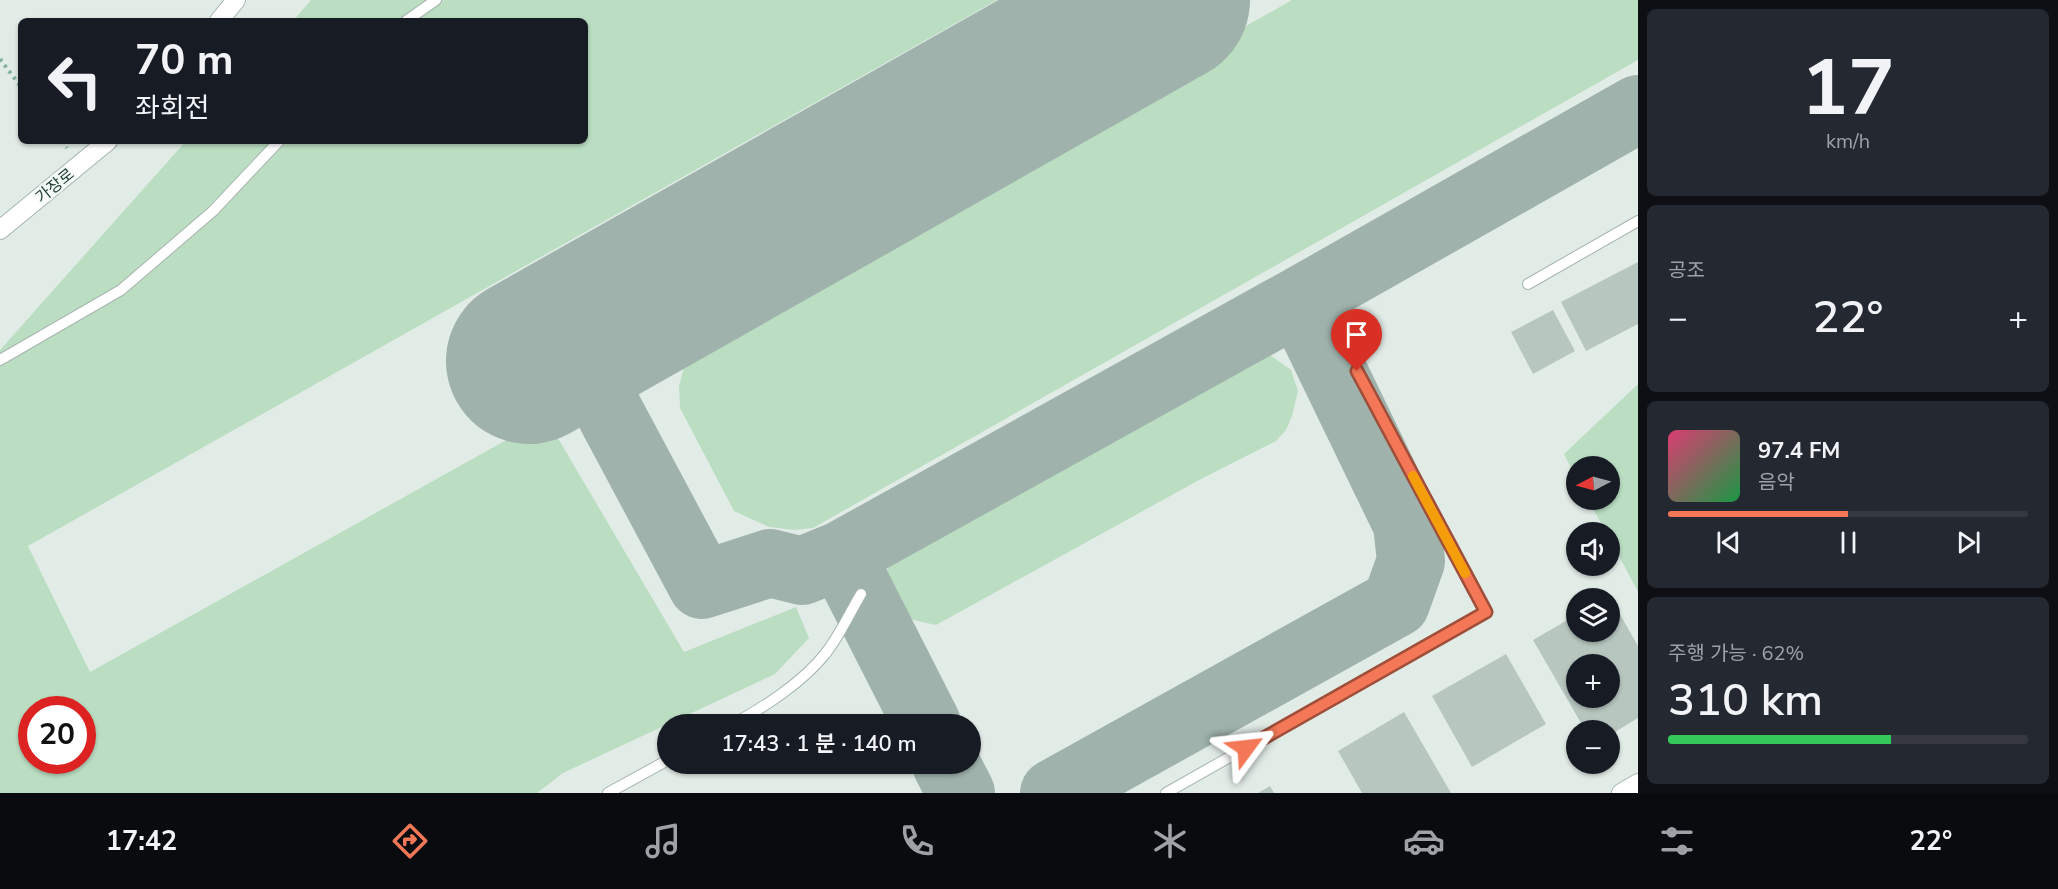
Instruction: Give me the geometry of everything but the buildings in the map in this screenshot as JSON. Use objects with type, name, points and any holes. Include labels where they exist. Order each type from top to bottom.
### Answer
[{"type":"street","points":[[221,18],[236,0]]},
{"type":"street","name":"가장로","points":[[0,230],[104,144]]},
{"type":"street","points":[[1621,793],[1638,783]]},
{"type":"lane","points":[[410,18],[436,0]]},
{"type":"lane","points":[[0,360],[121,290],[213,212],[276,144]]},
{"type":"lane","points":[[1528,284],[1638,221]]},
{"type":"lane","points":[[1166,793],[1486,612],[1357,371]]},
{"type":"lane","points":[[752,714],[762,709],[800,678],[825,654],[861,594]]},
{"type":"lane","points":[[608,793],[657,766]]},
{"type":"path","points":[[0,59],[18,83]]},
{"type":"green space","points":[[311,0],[997,0],[28,546],[90,672],[546,418],[684,652],[796,607],[809,638],[775,674],[689,714],[657,714],[657,729],[563,773],[537,793],[0,793],[0,350],[183,144],[588,144],[588,18],[296,18]]},
{"type":"green space","points":[[1292,0],[1638,0],[1638,60],[813,528],[794,530],[769,527],[734,511],[680,408],[679,386],[685,363],[700,335]]},
{"type":"green space","points":[[1266,352],[1291,370],[1298,391],[1286,430],[1276,441],[1201,479],[936,625],[913,620],[896,610],[884,583],[889,562],[1238,359]]},
{"type":"green space","points":[[1638,384],[1638,592],[1620,558],[1620,522],[1600,522],[1594,510],[1620,510],[1620,456],[1566,456],[1566,458],[1564,454]]},
{"type":"taxiway","points":[[570,338],[702,585],[770,563],[802,571],[841,555],[1299,301],[1638,109]]},
{"type":"taxiway","points":[[1054,793],[1396,603],[1411,561],[1407,524],[1299,301]]},
{"type":"taxiway","points":[[841,555],[922,714]]},
{"type":"taxiway","points":[[951,774],[961,793]]},
{"type":"runway","points":[[529,361],[1167,0]]},
{"type":"slow traffic","points":[[1413,476],[1465,573]]},
{"type":"route","points":[[1246,748],[1486,612],[1357,371]]}]
